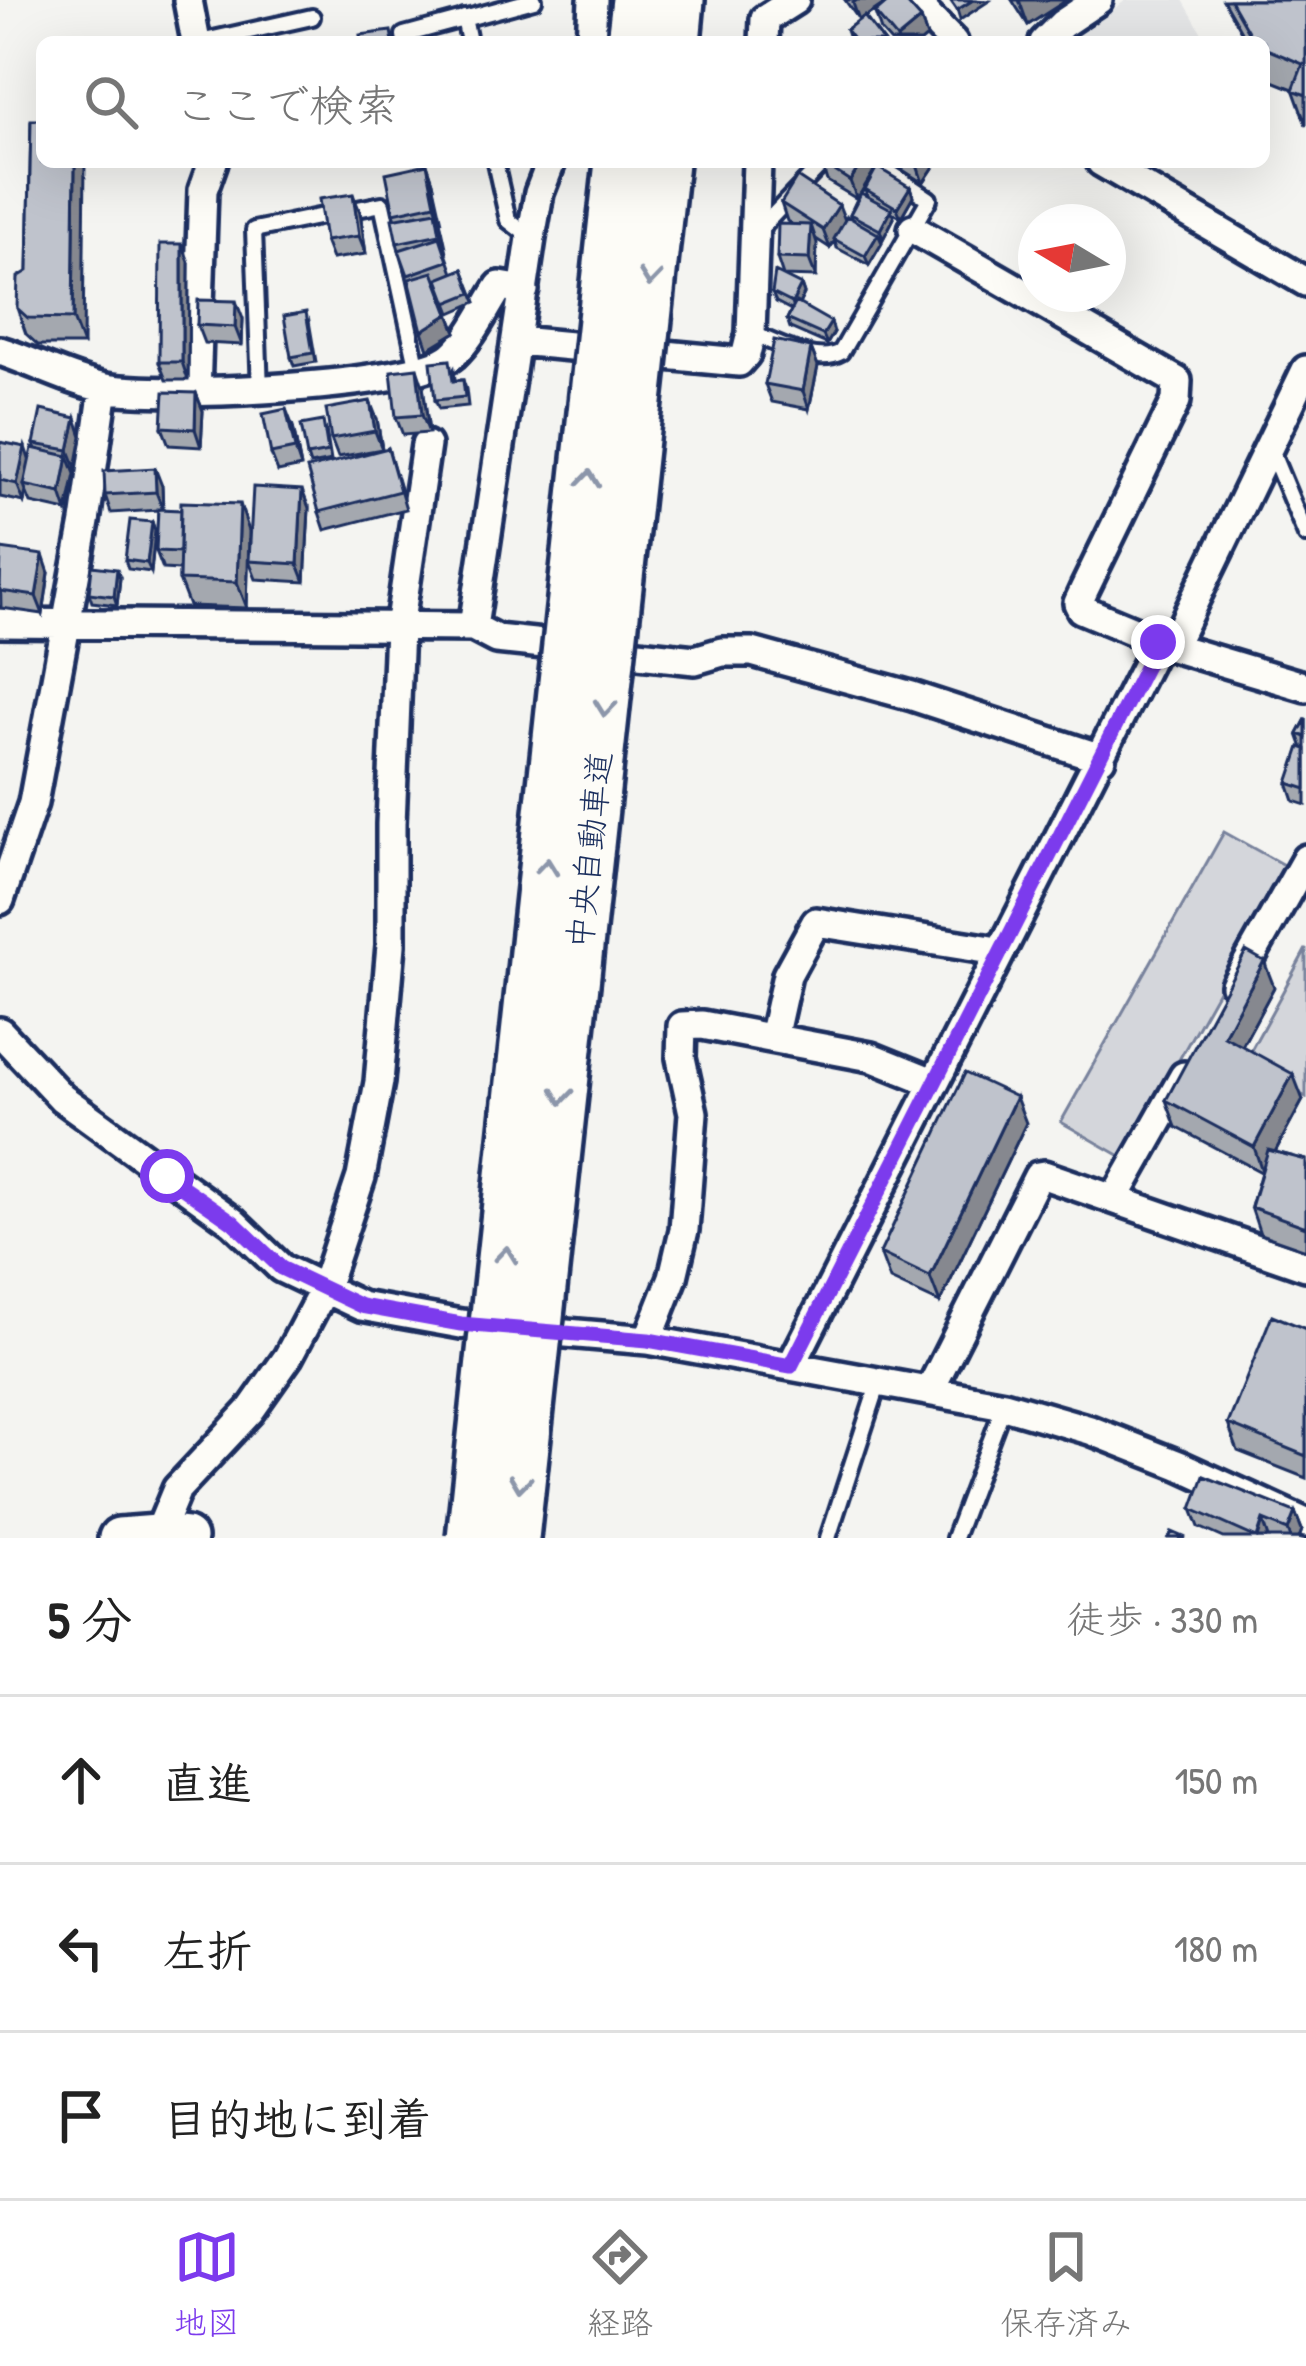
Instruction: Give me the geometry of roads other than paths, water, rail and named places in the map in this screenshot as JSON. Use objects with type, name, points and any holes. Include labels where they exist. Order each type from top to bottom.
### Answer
[{"type":"highway","points":[[634,36],[638,0]]},
{"type":"highway","points":[[675,36],[678,0]]},
{"type":"highway","name":"中央自動車道","points":[[473,1538],[620,168]]},
{"type":"highway","name":"中央自動車道","points":[[514,1538],[661,168]]},
{"type":"street","points":[[188,0],[197,36]]},
{"type":"street","points":[[591,36],[593,0]]},
{"type":"street","points":[[764,36],[765,19],[795,0]]},
{"type":"street","points":[[912,0],[941,36]]},
{"type":"street","points":[[1052,36],[1099,0]]},
{"type":"street","points":[[196,393],[203,190],[211,168]]},
{"type":"street","points":[[473,627],[538,193],[548,168]]},
{"type":"street","points":[[518,341],[739,362],[752,333],[758,168]]},
{"type":"street","points":[[1111,168],[1306,282]]},
{"type":"street","points":[[913,229],[1177,381],[1176,401],[1078,603],[1093,616],[1165,645],[1306,686]]},
{"type":"street","points":[[1,355],[104,388],[260,391],[418,370],[452,357],[500,286],[524,290]]},
{"type":"street","points":[[791,1366],[998,951],[1165,645],[1306,370]]},
{"type":"street","points":[[0,900],[33,803],[85,522],[104,388]]},
{"type":"street","points":[[154,1537],[177,1489],[272,1382],[323,1291],[361,1177],[379,1082],[391,945],[400,628],[426,445]]},
{"type":"street","points":[[0,623],[473,627],[496,639],[695,660],[722,652],[752,652],[912,696],[1101,758]]},
{"type":"street","points":[[1216,1018],[1306,859]]},
{"type":"street","points":[[772,1038],[787,975],[816,922],[998,951]]},
{"type":"street","points":[[648,1340],[673,1277],[684,1230],[693,1113],[681,1058],[682,1026],[702,1025],[871,1057],[933,1082]]},
{"type":"street","points":[[0,1032],[62,1098],[233,1222],[281,1268],[361,1306],[461,1324],[648,1340],[1004,1405],[1090,1430],[1306,1522]]},
{"type":"street","points":[[1115,1198],[1194,1058]]},
{"type":"street","points":[[930,1390],[1038,1176],[1115,1198],[1306,1266]]},
{"type":"lane","points":[[404,36],[534,0]]},
{"type":"lane","points":[[225,36],[312,17]]},
{"type":"lane","points":[[464,18],[468,36]]},
{"type":"lane","points":[[496,168],[508,220],[531,238]]},
{"type":"lane","points":[[753,235],[818,168]]},
{"type":"lane","points":[[752,333],[818,357],[831,358],[841,352],[929,200],[883,168]]},
{"type":"lane","points":[[260,391],[254,230],[382,204],[418,370]]},
{"type":"lane","points":[[1268,444],[1306,536]]},
{"type":"lane","points":[[828,1538],[879,1382]]},
{"type":"lane","points":[[954,1538],[1004,1405]]}]
